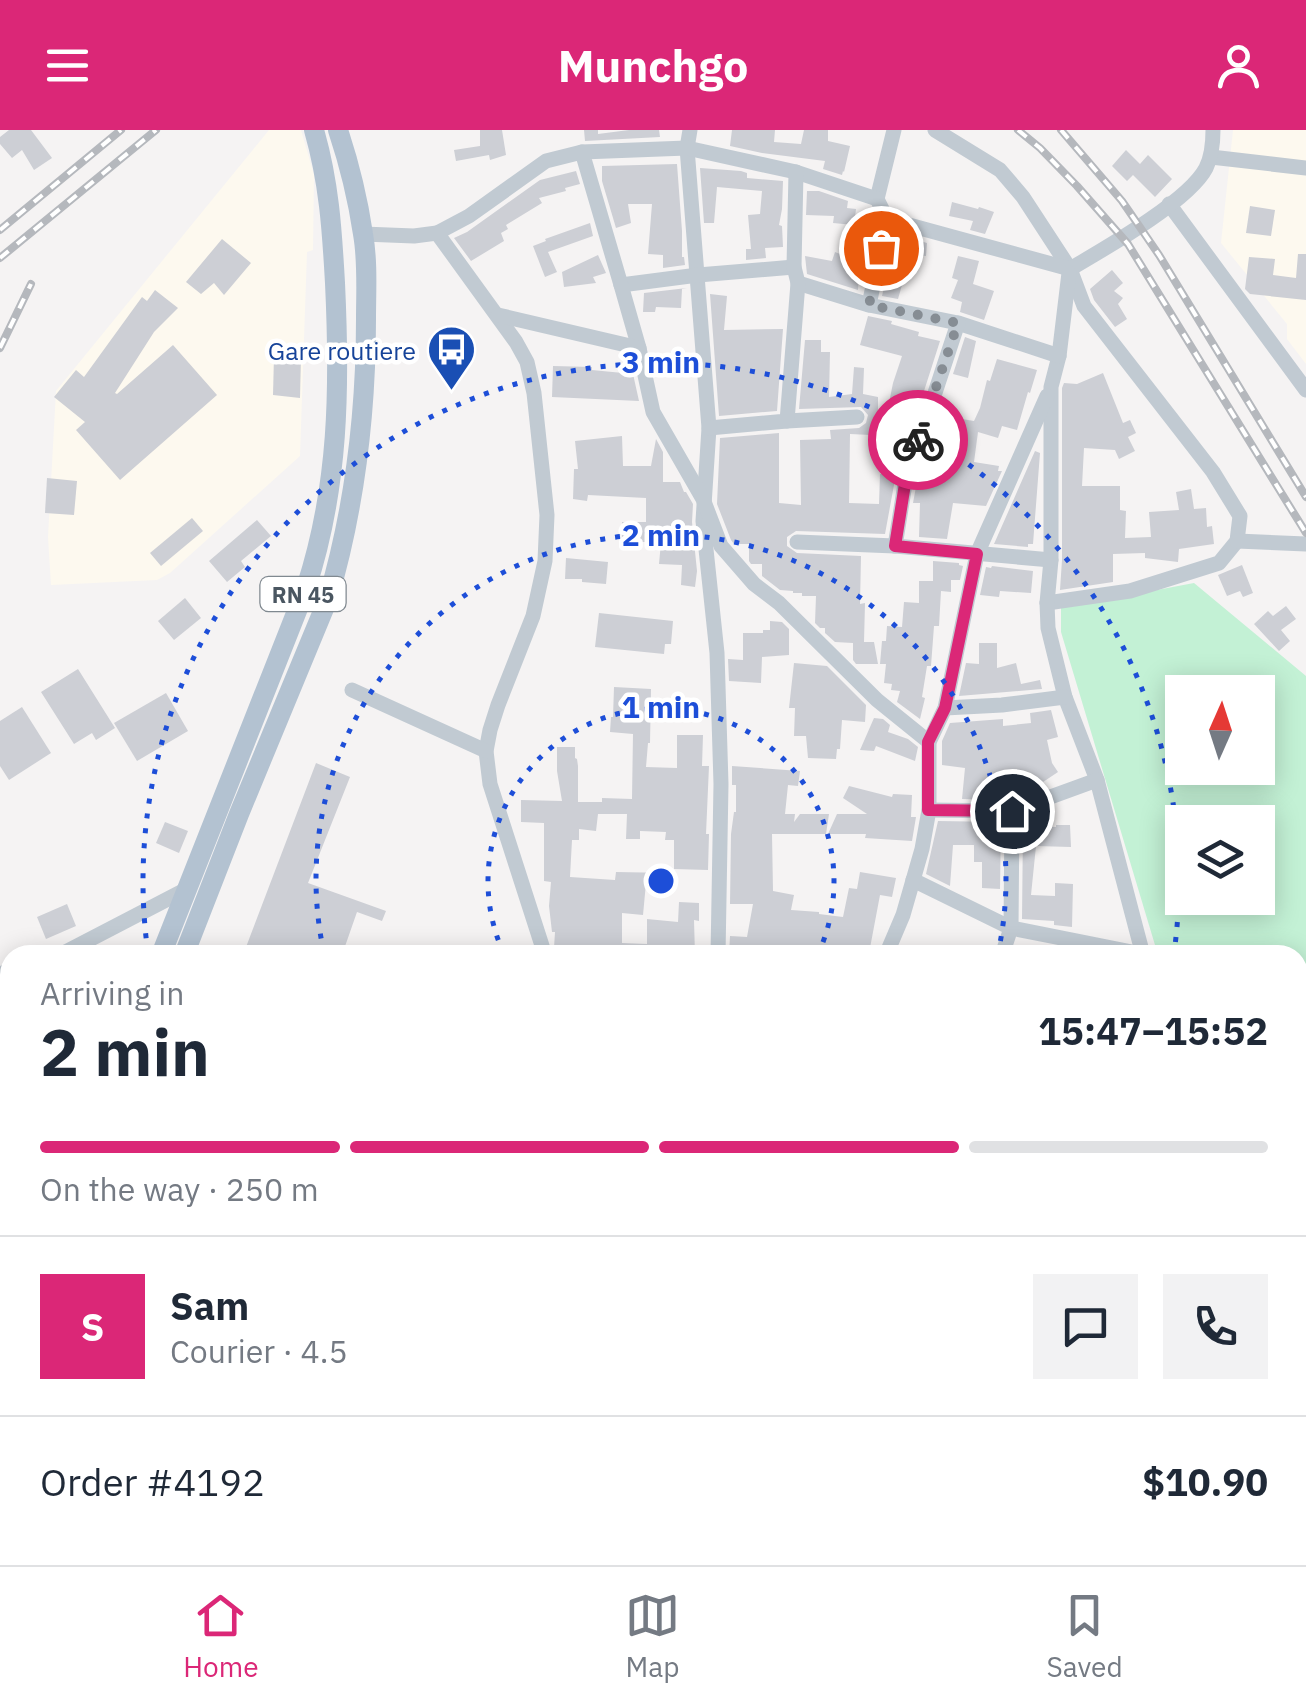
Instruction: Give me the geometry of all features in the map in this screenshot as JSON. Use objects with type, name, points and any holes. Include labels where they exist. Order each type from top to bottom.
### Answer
[{"type":"main road","name":"RN 45","points":[[186,945],[198,892],[317,554],[330,485],[339,351],[333,228],[314,130]]},
{"type":"main road","name":"RN 45","points":[[167,945],[198,892],[328,599],[353,498],[366,366],[366,280],[362,229],[338,130]]},
{"type":"main road","points":[[333,228],[350,222],[362,229]]},
{"type":"main road","points":[[335,281],[354,285],[366,280]]},
{"type":"street","points":[[690,130],[687,148],[708,428],[703,521],[718,653],[718,945]]},
{"type":"street","points":[[869,305],[887,219],[877,198],[894,130]]},
{"type":"street","points":[[935,130],[1000,170],[1023,197],[1070,269],[1084,306],[1222,486],[1240,516],[1237,541],[1220,563],[1130,591],[1047,603]]},
{"type":"street","points":[[887,219],[1070,269],[1122,238],[1194,184],[1211,157],[1214,130]]},
{"type":"street","points":[[362,229],[414,236],[437,233],[546,161],[582,152],[687,148],[796,172],[877,198]]},
{"type":"street","points":[[582,152],[639,348],[653,412],[703,499],[721,546],[754,584],[928,742]]},
{"type":"street","points":[[1211,157],[1306,168]]},
{"type":"street","points":[[787,420],[796,275],[796,172]]},
{"type":"street","points":[[1164,208],[1306,390]]},
{"type":"street","points":[[437,233],[498,315],[527,362],[532,378],[544,479],[545,561],[533,616],[494,717],[486,750],[490,784],[543,945]]},
{"type":"street","points":[[890,945],[913,880],[928,810],[928,742],[945,708],[977,554],[1050,387],[1059,356],[1070,269]]},
{"type":"street","points":[[620,285],[698,274],[796,275],[869,305],[958,323],[1059,356]]},
{"type":"street","points":[[498,315],[639,348]]},
{"type":"street","points":[[895,546],[905,484],[958,323]]},
{"type":"street","points":[[1050,387],[1052,560],[1048,628],[1065,697],[1098,780],[1139,945]]},
{"type":"street","points":[[708,428],[856,417]]},
{"type":"street","points":[[1237,541],[1306,544]]},
{"type":"street","points":[[797,542],[1052,560]]},
{"type":"street","points":[[352,690],[486,750]]},
{"type":"street","points":[[945,708],[1065,697]]},
{"type":"street","points":[[928,810],[1012,811],[1098,780]]},
{"type":"street","points":[[1005,945],[1011,928],[1012,811]]},
{"type":"street","points":[[913,880],[1011,928],[1093,945]]},
{"type":"street","points":[[82,945],[198,892]]},
{"type":"shaded area","points":[[269,130],[301,130],[314,175],[313,250],[307,252],[300,456],[170,573],[157,580],[51,585],[48,537],[56,391]]},
{"type":"shaded area","points":[[1233,130],[1306,130],[1306,364],[1287,339],[1287,324],[1221,243]]},
{"type":"green space","points":[[1194,583],[1306,676],[1306,945],[1155,945],[1061,632],[1061,608]]},
{"type":"building","points":[[9,130],[31,130],[52,158],[34,170],[22,150],[12,158],[0,144],[0,137]]},
{"type":"building","points":[[480,130],[502,130],[506,155],[490,160],[489,155],[456,161],[454,150],[480,146]]},
{"type":"building","points":[[584,130],[598,130],[598,134],[659,130],[660,137],[585,141]]},
{"type":"building","points":[[732,130],[775,130],[774,142],[801,144],[804,130],[828,130],[828,141],[850,146],[844,172],[842,175],[823,169],[825,161],[730,146]]},
{"type":"building","points":[[1126,150],[1140,164],[1148,155],[1172,179],[1155,197],[1133,175],[1127,181],[1112,166]]},
{"type":"building","points":[[677,164],[685,265],[663,268],[663,255],[648,254],[652,204],[628,204],[631,223],[616,228],[602,181],[602,166]]},
{"type":"building","points":[[700,168],[741,171],[747,173],[747,178],[783,181],[779,225],[783,247],[765,248],[766,258],[746,260],[746,249],[751,249],[748,215],[760,214],[762,191],[717,187],[714,223],[704,223]]},
{"type":"building","points":[[576,171],[580,184],[539,198],[542,203],[506,225],[508,229],[501,233],[504,241],[471,261],[454,238],[540,180]]},
{"type":"building","points":[[807,191],[848,201],[847,208],[856,209],[854,225],[833,223],[834,216],[806,215]]},
{"type":"building","points":[[952,202],[994,212],[985,234],[970,230],[973,221],[949,216]]},
{"type":"building","points":[[1250,206],[1275,210],[1271,236],[1246,233]]},
{"type":"building","points":[[590,223],[593,236],[548,252],[557,272],[545,277],[533,246]]},
{"type":"building","points":[[896,234],[927,243],[926,256],[916,255],[913,266],[908,264],[898,299],[882,296]]},
{"type":"building","points":[[222,239],[251,263],[224,295],[214,283],[201,294],[186,282]]},
{"type":"building","points":[[843,244],[864,251],[858,290],[807,274],[805,256],[832,261]]},
{"type":"building","points":[[1298,254],[1306,254],[1306,300],[1250,294],[1245,289],[1249,257],[1275,259],[1273,275],[1296,278]]},
{"type":"building","points":[[598,255],[606,273],[593,277],[596,283],[564,287],[562,272]]},
{"type":"building","points":[[958,256],[979,261],[973,284],[994,291],[984,320],[960,312],[962,302],[951,298],[958,280],[952,278]]},
{"type":"building","points":[[1112,270],[1123,283],[1114,291],[1123,298],[1118,304],[1127,319],[1115,327],[1090,289]]},
{"type":"building","points":[[687,288],[682,289],[681,308],[656,307],[655,312],[643,312],[644,293]]},
{"type":"building","points":[[155,290],[178,308],[154,332],[115,393],[173,345],[217,395],[120,480],[76,430],[85,422],[54,397],[76,370],[84,377],[142,297],[147,301]]},
{"type":"building","points":[[710,294],[727,296],[724,330],[783,329],[777,411],[719,416]]},
{"type":"building","points":[[868,316],[892,321],[891,324],[919,332],[918,336],[940,341],[917,413],[888,408],[902,356],[860,345]]},
{"type":"building","points":[[965,337],[976,341],[968,378],[953,374]]},
{"type":"building","points":[[805,340],[821,340],[821,352],[830,352],[829,397],[852,394],[854,367],[864,368],[863,394],[878,397],[878,427],[871,426],[871,435],[850,434],[849,503],[879,504],[880,474],[896,474],[885,534],[796,531],[787,537],[787,546],[797,553],[861,556],[864,642],[874,642],[878,664],[856,664],[853,643],[835,642],[825,628],[815,623],[816,596],[780,590],[762,576],[762,564],[749,561],[749,544],[734,544],[731,540],[717,504],[720,438],[779,433],[779,503],[801,505],[800,440],[831,439],[830,430],[859,428],[866,423],[868,415],[861,407],[799,409]]},
{"type":"building","points":[[274,356],[301,357],[300,398],[273,395]]},
{"type":"building","points":[[997,359],[1037,370],[1017,430],[1002,426],[998,438],[978,432],[974,462],[999,466],[998,471],[1002,471],[986,506],[953,503],[947,539],[919,537],[920,503],[913,503],[938,418],[961,426],[962,419],[974,421]]},
{"type":"building","points":[[553,366],[633,374],[639,401],[552,397]]},
{"type":"building","points":[[1103,373],[1123,423],[1130,420],[1136,433],[1128,437],[1135,451],[1119,459],[1115,450],[1084,448],[1082,486],[1120,486],[1120,510],[1126,511],[1125,538],[1151,537],[1149,512],[1179,510],[1176,492],[1191,489],[1194,509],[1206,508],[1207,527],[1212,526],[1214,544],[1179,549],[1178,562],[1145,558],[1145,553],[1113,554],[1113,582],[1060,590],[1062,388],[1064,383],[1077,384]]},
{"type":"building","points":[[622,436],[623,466],[651,466],[656,439],[663,452],[663,482],[680,482],[693,504],[695,587],[681,585],[682,565],[659,564],[661,542],[622,542],[622,522],[646,522],[646,498],[588,495],[587,501],[573,499],[574,469],[578,469],[575,441]]},
{"type":"building","points":[[1035,451],[1040,453],[1033,544],[994,544]]},
{"type":"building","points":[[47,478],[77,481],[74,515],[45,513]]},
{"type":"building","points":[[192,518],[203,531],[161,566],[150,553]]},
{"type":"building","points":[[257,520],[271,536],[241,561],[245,567],[227,582],[209,561]]},
{"type":"building","points":[[566,558],[608,562],[606,584],[565,579]]},
{"type":"building","points":[[933,561],[963,566],[960,580],[951,580],[951,592],[941,591],[939,626],[934,626],[920,719],[897,702],[900,691],[891,690],[892,684],[884,683],[886,664],[880,664],[887,626],[902,627],[904,602],[919,603],[919,581],[933,581]]},
{"type":"building","points":[[1242,565],[1253,593],[1243,597],[1240,591],[1227,596],[1218,575]]},
{"type":"building","points":[[986,567],[1033,571],[1031,593],[1000,591],[999,597],[980,595]]},
{"type":"building","points":[[185,598],[201,618],[174,640],[158,621]]},
{"type":"building","points":[[1286,606],[1296,619],[1281,630],[1290,641],[1279,651],[1254,624],[1268,611],[1273,616]]},
{"type":"building","points":[[599,613],[673,621],[671,644],[665,644],[664,654],[595,647]]},
{"type":"building","points":[[770,621],[782,622],[789,629],[789,655],[762,657],[761,683],[729,681],[728,659],[743,660],[743,633],[770,630]]},
{"type":"building","points":[[979,643],[997,643],[997,668],[1016,663],[1021,684],[1040,680],[1042,689],[959,696],[966,663],[979,664]]},
{"type":"building","points":[[794,663],[827,666],[866,705],[865,722],[842,720],[836,759],[808,758],[806,736],[794,736],[795,708],[789,708]]},
{"type":"building","points":[[78,669],[115,728],[96,740],[92,733],[74,744],[41,692]]},
{"type":"building","points":[[614,687],[651,689],[646,767],[677,768],[677,735],[703,735],[702,766],[709,766],[708,870],[674,869],[674,840],[665,840],[666,832],[640,831],[640,839],[626,839],[627,814],[598,814],[596,831],[579,829],[579,840],[572,840],[570,877],[615,880],[616,872],[671,873],[671,884],[646,883],[643,915],[622,913],[622,943],[647,944],[647,919],[678,922],[679,902],[699,903],[699,921],[694,920],[695,945],[554,945],[549,906],[551,882],[544,881],[544,823],[521,822],[521,800],[562,801],[557,747],[575,747],[578,802],[632,799],[633,734],[610,732]]},
{"type":"building","points":[[166,693],[188,731],[137,761],[114,723]]},
{"type":"building","points":[[22,707],[51,753],[9,780],[0,766],[0,721]]},
{"type":"building","points":[[1051,710],[1058,737],[1047,740],[1058,772],[1043,784],[1022,787],[1022,795],[962,799],[965,768],[942,765],[942,741],[950,723],[1003,719],[1003,726],[1031,723],[1030,713]]},
{"type":"building","points":[[874,718],[883,719],[890,725],[888,732],[918,747],[915,761],[876,746],[874,751],[860,750]]},
{"type":"building","points":[[316,763],[350,777],[308,883],[386,911],[382,921],[357,912],[345,945],[247,945]]},
{"type":"building","points":[[732,766],[800,771],[798,786],[788,785],[785,814],[795,814],[794,822],[800,814],[829,814],[826,834],[772,834],[773,891],[794,895],[791,910],[843,917],[849,888],[857,889],[860,872],[896,878],[892,897],[880,895],[871,945],[730,945],[730,936],[747,937],[753,904],[730,904],[731,834],[736,812],[736,785],[732,785]]},
{"type":"building","points":[[849,786],[892,797],[912,795],[911,817],[916,817],[912,841],[865,838],[866,834],[828,834],[837,814],[867,814],[843,798]]},
{"type":"building","points":[[938,821],[1001,822],[1000,889],[982,888],[982,862],[974,862],[974,845],[953,845],[950,886],[926,874]]},
{"type":"building","points":[[165,822],[188,831],[179,853],[156,843]]},
{"type":"building","points":[[1070,825],[1071,847],[1036,846],[1031,895],[1055,896],[1055,883],[1073,884],[1072,927],[1054,925],[1054,921],[1022,919],[1023,826]]},
{"type":"building","points":[[67,904],[76,926],[46,939],[37,917]]},
{"type":"railway","points":[[0,230],[121,130]]},
{"type":"railway","points":[[0,258],[156,130]]},
{"type":"railway","points":[[1018,130],[1077,186],[1128,244],[1306,533]]},
{"type":"railway","points":[[1061,130],[1122,201],[1159,255],[1306,497]]},
{"type":"railway","points":[[0,348],[31,284]]},
{"type":"way so far","points":[[881,248],[869,305],[958,323],[918,440]]},
{"type":"place","name":"Gare routiere","points":[[451,392]]},
{"type":"route","points":[[918,440],[905,484],[895,546],[977,554],[945,708],[928,742],[928,810],[1012,811]]}]
